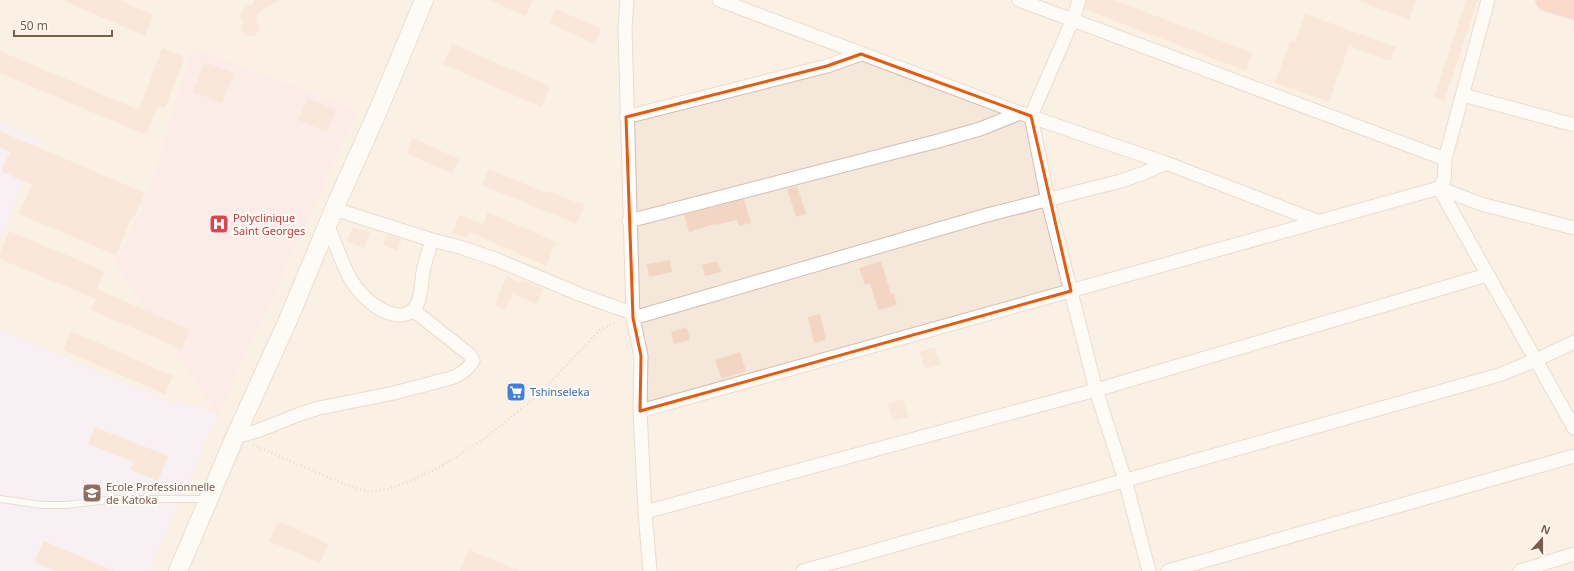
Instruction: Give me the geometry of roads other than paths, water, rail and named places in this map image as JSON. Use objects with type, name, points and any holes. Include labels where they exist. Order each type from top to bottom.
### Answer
[{"type":"highway","points":[[1547,0],[1574,8]]},
{"type":"street","points":[[178,571],[235,437],[280,340],[330,217],[378,111],[424,0]]},
{"type":"street","points":[[627,0],[625,28],[629,221],[633,316],[641,356],[640,411],[645,512],[650,571]]},
{"type":"street","points":[[720,0],[1025,115],[1166,163],[1317,221]]},
{"type":"street","points":[[1020,0],[1445,159]]},
{"type":"street","points":[[1079,0],[1073,19],[1025,115],[1096,390],[1125,480],[1149,571]]},
{"type":"street","points":[[1439,188],[1444,180],[1445,159],[1488,0]]},
{"type":"street","points":[[626,117],[827,66],[861,54]]},
{"type":"street","points":[[1463,95],[1574,125]]},
{"type":"street","points":[[629,221],[945,139],[1025,115]]},
{"type":"street","points":[[330,217],[463,248],[495,259],[633,316],[987,216],[1121,181],[1166,163]]},
{"type":"street","points":[[1439,188],[1574,428]]},
{"type":"street","points":[[640,411],[1439,188],[1481,204],[1574,228]]},
{"type":"street","points":[[330,217],[340,258],[348,275],[357,289],[388,314],[400,316],[413,310],[418,300],[423,272],[432,240]]},
{"type":"street","points":[[645,512],[1096,390],[1487,275]]},
{"type":"street","points":[[235,437],[257,431],[319,408],[394,393],[450,378],[459,375],[469,368],[473,361],[470,355],[413,310]]},
{"type":"street","points":[[803,571],[1499,375],[1574,342]]},
{"type":"street","points":[[1168,571],[1574,456]]},
{"type":"street","points":[[1520,571],[1574,554]]},
{"type":"lane","points":[[0,499],[42,505],[66,505],[117,499],[209,499]]},
{"type":"place","name":"Polyclinique Saint Georges","points":[[219,224]]},
{"type":"place","name":"Tshinseleka","points":[[516,392]]},
{"type":"place","name":"Ecole Professionnelle de Katoka","points":[[92,493]]}]
